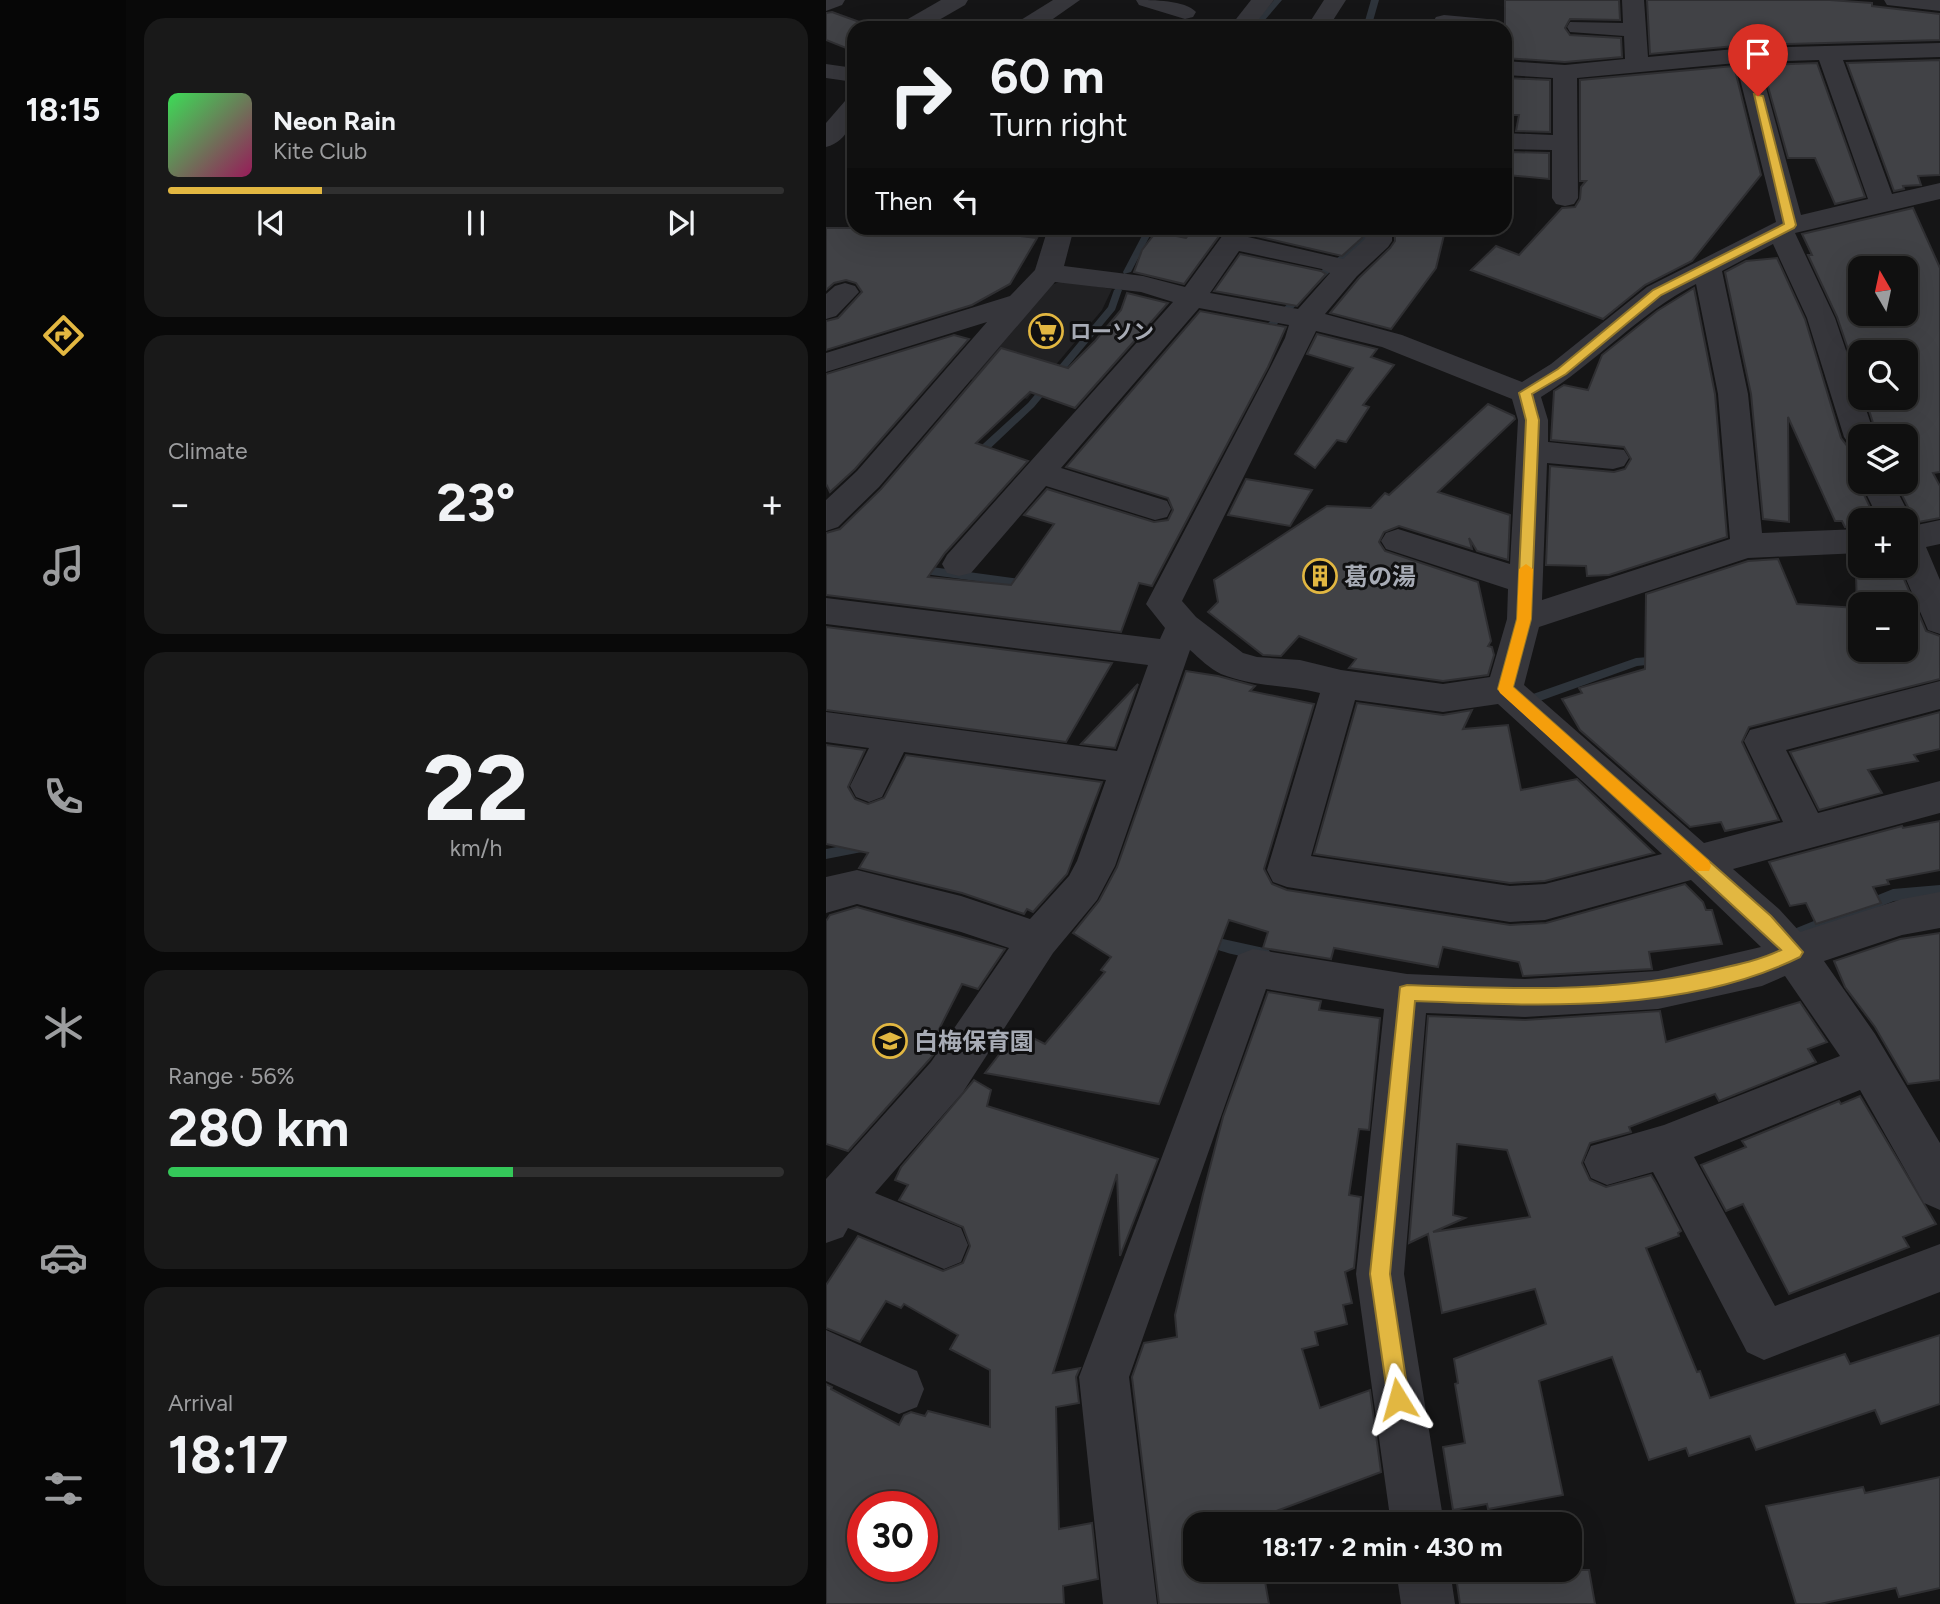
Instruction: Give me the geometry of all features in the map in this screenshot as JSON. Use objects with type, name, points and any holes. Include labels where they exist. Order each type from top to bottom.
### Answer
[{"type":"street","points":[[826,4],[834,0]]},
{"type":"street","points":[[921,21],[957,0]]},
{"type":"street","points":[[1035,21],[1069,0]]},
{"type":"street","points":[[1147,0],[1181,13]]},
{"type":"street","points":[[1246,21],[1263,0]]},
{"type":"street","points":[[1322,21],[1335,0]]},
{"type":"street","points":[[1633,0],[1637,67]]},
{"type":"street","points":[[1895,0],[1940,4]]},
{"type":"street","points":[[1446,17],[1468,21]]},
{"type":"street","points":[[1578,27],[1635,30]]},
{"type":"street","points":[[1512,68],[1565,72],[1637,67],[1818,47],[1940,51]]},
{"type":"street","points":[[1818,47],[1882,203]]},
{"type":"street","points":[[1746,55],[1786,229],[1821,318],[1856,424]]},
{"type":"street","points":[[1564,198],[1565,72]]},
{"type":"street","points":[[826,139],[847,114]]},
{"type":"street","points":[[1512,141],[1565,143]]},
{"type":"street","points":[[1048,273],[1119,280],[1304,321],[1324,321],[1392,341],[1525,393],[1562,371],[1657,293],[1707,267],[1786,229],[1882,203],[1940,191]]},
{"type":"street","points":[[826,519],[868,479],[1048,273],[1059,235]]},
{"type":"street","points":[[959,564],[1192,298],[1235,235]]},
{"type":"street","points":[[1239,235],[1338,266]]},
{"type":"street","points":[[944,1245],[834,1200],[947,1077],[1038,940],[1089,877],[1177,640],[1163,604],[1290,358],[1304,321],[1338,266],[1378,241],[1378,235]]},
{"type":"street","points":[[1707,267],[1733,394],[1746,546]]},
{"type":"street","points":[[826,363],[1020,302]]},
{"type":"street","points":[[1505,689],[1524,619],[1533,420],[1525,393]]},
{"type":"street","points":[[1532,451],[1614,458]]},
{"type":"street","points":[[1041,472],[1155,509]]},
{"type":"street","points":[[1918,538],[1940,533]]},
{"type":"street","points":[[1398,541],[1525,582]]},
{"type":"street","points":[[1524,619],[1746,546],[1848,542]]},
{"type":"street","points":[[1918,569],[1940,621]]},
{"type":"street","points":[[826,611],[1177,640],[1257,671],[1300,674],[1341,684],[1443,698],[1505,689]]},
{"type":"street","points":[[1341,684],[1287,870],[1510,904],[1545,902],[1940,797]]},
{"type":"street","points":[[1505,689],[1783,941],[1869,1065],[1940,1187]]},
{"type":"street","points":[[1807,831],[1763,741],[1940,695]]},
{"type":"street","points":[[826,727],[1128,768]]},
{"type":"street","points":[[869,786],[893,736]]},
{"type":"street","points":[[826,895],[857,887],[961,914],[1038,940]]},
{"type":"street","points":[[1130,1604],[1104,1377],[1253,968],[1407,993],[1525,998],[1658,990],[1762,967],[1783,941],[1940,910]]},
{"type":"street","points":[[1407,993],[1380,1274],[1415,1512]]},
{"type":"street","points":[[1607,1162],[1664,1147],[1869,1065]]},
{"type":"street","points":[[1664,1147],[1764,1335],[1940,1268]]},
{"type":"street","points":[[826,1355],[899,1389]]},
{"type":"street","points":[[1425,1582],[1428,1604]]},
{"type":"shaded area","name":"ローソン","points":[[1064,281],[1112,289],[1102,310],[1027,399],[964,377],[1050,285]]},
{"type":"building","points":[[1505,0],[1619,0],[1620,20],[1570,19],[1565,28],[1570,35],[1621,38],[1622,57],[1565,62],[1512,58],[1512,21],[1505,21]]},
{"type":"building","points":[[1647,0],[1830,0],[1872,3],[1872,6],[1940,14],[1940,40],[1746,45],[1650,54]]},
{"type":"building","points":[[832,12],[857,21],[847,21],[847,48],[826,40],[826,13]]},
{"type":"building","points":[[1940,60],[1940,175],[1918,176],[1921,185],[1903,186],[1904,189],[1894,191],[1847,63]]},
{"type":"building","points":[[1817,63],[1865,197],[1835,204],[1815,158],[1788,158],[1762,65]]},
{"type":"building","points":[[1734,66],[1761,175],[1692,261],[1645,285],[1603,319],[1471,270],[1496,246],[1519,255],[1562,208],[1575,207],[1580,199],[1581,187],[1586,181],[1580,181],[1580,80]]},
{"type":"building","points":[[1512,78],[1550,80],[1550,132],[1516,131],[1519,115],[1512,115]]},
{"type":"building","points":[[1512,152],[1549,153],[1549,179],[1512,175]]},
{"type":"building","points":[[1913,208],[1940,268],[1940,472],[1933,473],[1940,486],[1940,518],[1918,522],[1918,508],[1908,508],[1902,494],[1918,494],[1918,424],[1873,424],[1869,410],[1918,410],[1918,340],[1848,340],[1848,349],[1837,317],[1808,255],[1812,255],[1802,234]]},
{"type":"building","points":[[826,228],[847,228],[847,235],[1012,235],[1037,238],[1010,284],[972,305],[826,350],[826,321],[838,318],[862,292],[856,283],[846,280],[834,283],[826,290]]},
{"type":"building","points":[[1154,235],[1186,238],[1188,235],[1220,235],[1184,284],[1134,272],[1142,250]]},
{"type":"building","points":[[1252,235],[1363,235],[1342,256]]},
{"type":"building","points":[[1395,235],[1444,235],[1436,268],[1391,329],[1330,313],[1359,278],[1395,241]]},
{"type":"building","points":[[1240,254],[1326,274],[1297,306],[1214,291]]},
{"type":"building","points":[[1777,258],[1805,319],[1841,438],[1848,447],[1848,494],[1864,494],[1870,508],[1848,508],[1848,527],[1845,527],[1842,521],[1835,521],[1788,417],[1789,522],[1763,519],[1751,394],[1725,272],[1746,261]]},
{"type":"building","points":[[1694,288],[1715,394],[1727,537],[1609,575],[1587,576],[1586,566],[1546,565],[1550,466],[1614,472],[1625,469],[1631,459],[1624,447],[1551,440],[1554,391],[1564,385],[1588,390],[1602,355],[1657,311]]},
{"type":"building","points":[[1127,293],[1168,303],[1075,408],[1030,392],[976,443],[1028,461],[945,553],[928,577],[1011,585],[1054,524],[1024,515],[1047,489],[1154,522],[1168,520],[1173,510],[1168,498],[1066,467],[1200,311],[1286,327],[1268,367],[1152,586],[1139,583],[1121,632],[826,595],[826,533],[840,529],[881,489],[1001,348],[1068,368],[1121,310]]},
{"type":"building","points":[[1317,334],[1377,349],[1371,357],[1394,365],[1363,405],[1369,407],[1346,442],[1337,440],[1315,468],[1295,454],[1353,368],[1307,354]]},
{"type":"building","points":[[954,335],[969,339],[855,469],[830,492],[826,484],[826,374]]},
{"type":"building","points":[[1488,404],[1514,416],[1515,419],[1438,492],[1510,515],[1508,560],[1477,551],[1469,538],[1472,549],[1399,526],[1384,532],[1379,542],[1385,551],[1478,582],[1491,641],[1488,646],[1492,647],[1494,655],[1488,675],[1443,681],[1349,668],[1356,659],[1299,636],[1281,656],[1263,655],[1208,612],[1218,602],[1214,580],[1327,506],[1371,508],[1385,493],[1389,495]]},
{"type":"building","points":[[1246,479],[1312,490],[1290,526],[1228,515]]},
{"type":"building","points":[[1778,559],[1797,604],[1848,607],[1848,662],[1918,662],[1918,612],[1926,631],[1940,636],[1940,679],[1749,727],[1742,742],[1779,820],[1725,831],[1721,822],[1690,827],[1580,730],[1562,699],[1582,693],[1579,688],[1645,669],[1646,594],[1748,561]]},
{"type":"building","points":[[1856,578],[1904,578],[1909,592],[1857,592]]},
{"type":"building","points":[[826,627],[1112,663],[1066,742],[826,710]]},
{"type":"building","points":[[1186,671],[1255,686],[1250,691],[1314,704],[1264,869],[1272,884],[1287,890],[1510,925],[1546,923],[1685,884],[1703,902],[1706,910],[1712,910],[1722,944],[1649,952],[1652,969],[1523,976],[1519,962],[1443,947],[1438,967],[1334,948],[1331,959],[1263,948],[1268,932],[1229,920],[1159,1104],[985,1073],[1015,1034],[1028,1041],[1031,1037],[1045,1044],[1105,972],[1101,970],[1111,957],[1073,933],[1099,901],[1117,867]]},
{"type":"building","points":[[1138,684],[1115,748],[1081,744]]},
{"type":"building","points":[[1357,703],[1443,715],[1472,710],[1463,729],[1508,725],[1521,790],[1577,779],[1654,853],[1545,881],[1510,883],[1314,854]]},
{"type":"building","points":[[1940,712],[1940,749],[1914,755],[1918,761],[1868,770],[1882,793],[1819,810],[1790,752]]},
{"type":"building","points":[[826,745],[865,750],[848,787],[855,799],[868,804],[884,798],[906,755],[1102,782],[1067,874],[1033,912],[1027,909],[1024,914],[962,893],[859,868],[868,853],[826,844]]},
{"type":"building","points":[[1940,821],[1940,870],[1887,880],[1889,884],[1873,887],[1881,903],[1816,924],[1806,903],[1790,906],[1769,862],[1902,826],[1903,828]]},
{"type":"building","points":[[857,907],[1005,949],[978,989],[962,984],[928,1051],[933,1055],[848,1151],[826,1144],[826,921],[830,915]]},
{"type":"building","points":[[1940,933],[1940,1080],[1908,1084],[1875,1027],[1845,987],[1834,961],[1900,939]]},
{"type":"building","points":[[1268,992],[1321,1001],[1319,1010],[1380,1018],[1369,1130],[1359,1129],[1349,1195],[1361,1197],[1354,1268],[1345,1272],[1352,1303],[1343,1305],[1347,1324],[1315,1332],[1318,1345],[1302,1349],[1320,1408],[1370,1390],[1381,1472],[1274,1512],[1183,1512],[1183,1582],[1265,1582],[1269,1604],[1159,1604],[1132,1377],[1144,1343],[1177,1337],[1175,1315],[1223,1117]]},
{"type":"building","points":[[1800,1002],[1827,1042],[1808,1049],[1816,1062],[1719,1101],[1715,1094],[1629,1127],[1631,1132],[1590,1143],[1582,1163],[1590,1180],[1606,1187],[1651,1175],[1656,1183],[1681,1231],[1679,1236],[1646,1248],[1710,1398],[1845,1354],[1850,1364],[1940,1335],[1940,1404],[1881,1424],[1875,1410],[1756,1450],[1750,1436],[1689,1456],[1686,1448],[1649,1460],[1612,1357],[1539,1381],[1563,1495],[1488,1509],[1487,1504],[1453,1510],[1443,1447],[1465,1443],[1455,1384],[1458,1383],[1454,1359],[1546,1324],[1535,1289],[1442,1313],[1428,1234],[1409,1243],[1428,1016],[1525,1020],[1660,1011],[1666,1042]],"holes":[[[1457,1144],[1507,1150],[1530,1217],[1433,1232],[1465,1218],[1453,1215]]]},
{"type":"building","points":[[974,1080],[991,1090],[987,1106],[1158,1159],[1120,1256],[1117,1174],[1053,1373],[1080,1368],[1076,1377],[1079,1403],[1056,1407],[1059,1529],[1092,1523],[1098,1579],[1063,1586],[1064,1604],[826,1604],[826,1384],[899,1425],[904,1415],[911,1412],[925,1416],[928,1411],[990,1427],[990,1370],[950,1349],[958,1335],[904,1304],[901,1308],[886,1301],[860,1342],[826,1328],[826,1285],[858,1236],[943,1271],[963,1263],[970,1246],[963,1227],[899,1200],[908,1185],[895,1180],[901,1167]]},
{"type":"building","points":[[1860,1096],[1936,1224],[1903,1237],[1909,1247],[1789,1294],[1743,1204],[1726,1211],[1701,1165],[1746,1147],[1742,1141],[1839,1101],[1841,1104]]},
{"type":"building","points":[[1940,1477],[1940,1588],[1899,1597],[1896,1588],[1820,1604],[1796,1604],[1766,1506],[1863,1487],[1865,1493]]},
{"type":"building","points":[[1582,1570],[1589,1570],[1595,1604],[1460,1604],[1457,1582],[1582,1582]]},
{"type":"waterway","points":[[1260,21],[1278,0]]},
{"type":"waterway","points":[[1369,21],[1375,0]]},
{"type":"waterway","points":[[1127,272],[1146,235]]},
{"type":"waterway","points":[[1261,335],[1327,270],[1362,243],[1365,235]]},
{"type":"waterway","points":[[976,456],[1031,405],[1112,308],[1118,290]]},
{"type":"waterway","points":[[917,569],[1028,584]]},
{"type":"waterway","points":[[1537,697],[1636,662],[1661,660]]},
{"type":"waterway","points":[[826,854],[863,847]]},
{"type":"waterway","points":[[1794,935],[1893,895],[1940,891]]},
{"type":"waterway","points":[[1207,937],[1221,944],[1264,954]]},
{"type":"slow traffic","points":[[1526,569],[1524,619],[1505,689],[1703,866]]},
{"type":"place","name":"ローソン","points":[[1046,331]]},
{"type":"place","name":"葛の湯","points":[[1320,576]]},
{"type":"place","name":"白梅保育園","points":[[890,1041]]},
{"type":"route","points":[[1398,1399],[1380,1274],[1407,993],[1525,998],[1658,990],[1762,967],[1794,952],[1765,922],[1505,689],[1524,619],[1533,420],[1525,393],[1562,371],[1657,293],[1781,232],[1790,225],[1758,96]]}]
